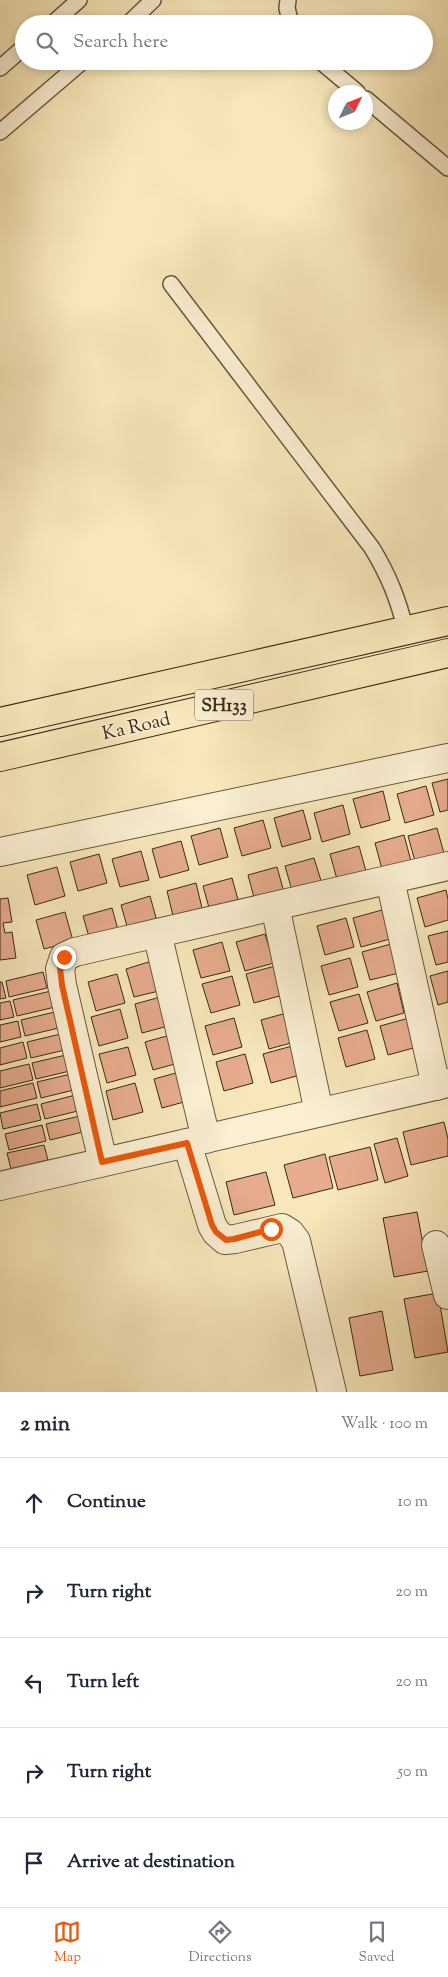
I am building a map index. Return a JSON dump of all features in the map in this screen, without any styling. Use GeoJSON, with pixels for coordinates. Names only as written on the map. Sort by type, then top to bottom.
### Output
{"type":"FeatureCollection","features":[{"type":"Feature","properties":{"kind":"main road","name":"Ka Road"},"geometry":{"type":"LineString","coordinates":[[0,722],[448,621]]}},
{"type":"Feature","properties":{"kind":"main road","name":"Ka Road"},"geometry":{"type":"LineString","coordinates":[[0,757],[448,653]]}},
{"type":"Feature","properties":{"kind":"street"},"geometry":{"type":"LineString","coordinates":[[0,852],[448,758]]}},
{"type":"Feature","properties":{"kind":"street"},"geometry":{"type":"LineString","coordinates":[[102,1162],[60,968],[64,957],[75,952],[448,866]]}},
{"type":"Feature","properties":{"kind":"street"},"geometry":{"type":"LineString","coordinates":[[0,1186],[442,1084],[390,880]]}},
{"type":"Feature","properties":{"kind":"street"},"geometry":{"type":"LineString","coordinates":[[275,906],[320,1112]]}},
{"type":"Feature","properties":{"kind":"street"},"geometry":{"type":"LineString","coordinates":[[157,933],[212,1225],[216,1232],[226,1240],[282,1228],[290,1233],[296,1241],[332,1392]]}},
{"type":"Feature","properties":{"kind":"street"},"geometry":{"type":"LineString","coordinates":[[436,1245],[448,1295]]}},
{"type":"Feature","properties":{"kind":"lane"},"geometry":{"type":"LineString","coordinates":[[62,15],[80,0]]}},
{"type":"Feature","properties":{"kind":"lane"},"geometry":{"type":"LineString","coordinates":[[137,15],[153,0]]}},
{"type":"Feature","properties":{"kind":"lane"},"geometry":{"type":"LineString","coordinates":[[288,0],[288,15]]}},
{"type":"Feature","properties":{"kind":"lane"},"geometry":{"type":"LineString","coordinates":[[0,68],[15,55]]}},
{"type":"Feature","properties":{"kind":"lane"},"geometry":{"type":"LineString","coordinates":[[0,132],[72,70]]}},
{"type":"Feature","properties":{"kind":"lane"},"geometry":{"type":"LineString","coordinates":[[331,70],[349,85]]}},
{"type":"Feature","properties":{"kind":"lane"},"geometry":{"type":"LineString","coordinates":[[373,105],[448,168]]}},
{"type":"Feature","properties":{"kind":"lane"},"geometry":{"type":"LineString","coordinates":[[171,284],[372,548],[394,589],[406,631]]}},
{"type":"Feature","properties":{"kind":"building"},"geometry":{"type":"Polygon","coordinates":[[[448,779],[448,810],[440,812],[432,783],[448,779]]]}},
{"type":"Feature","properties":{"kind":"building"},"geometry":{"type":"Polygon","coordinates":[[[426,786],[434,815],[405,823],[397,794],[426,786]]]}},
{"type":"Feature","properties":{"kind":"building"},"geometry":{"type":"Polygon","coordinates":[[[383,791],[390,820],[361,828],[353,799],[383,791]]]}},
{"type":"Feature","properties":{"kind":"building"},"geometry":{"type":"Polygon","coordinates":[[[343,805],[350,834],[322,842],[314,813],[343,805]]]}},
{"type":"Feature","properties":{"kind":"building"},"geometry":{"type":"Polygon","coordinates":[[[303,810],[311,839],[282,847],[274,818],[303,810]]]}},
{"type":"Feature","properties":{"kind":"building"},"geometry":{"type":"Polygon","coordinates":[[[263,820],[271,848],[242,856],[234,828],[263,820]]]}},
{"type":"Feature","properties":{"kind":"building"},"geometry":{"type":"Polygon","coordinates":[[[220,828],[228,857],[199,865],[191,836],[220,828]]]}},
{"type":"Feature","properties":{"kind":"building"},"geometry":{"type":"Polygon","coordinates":[[[437,828],[445,857],[416,865],[408,836],[437,828]]]}},
{"type":"Feature","properties":{"kind":"building"},"geometry":{"type":"Polygon","coordinates":[[[404,835],[412,865],[383,873],[375,843],[404,835]]]}},
{"type":"Feature","properties":{"kind":"building"},"geometry":{"type":"Polygon","coordinates":[[[181,841],[189,870],[160,878],[152,849],[181,841]]]}},
{"type":"Feature","properties":{"kind":"building"},"geometry":{"type":"Polygon","coordinates":[[[359,846],[367,875],[338,883],[330,854],[359,846]]]}},
{"type":"Feature","properties":{"kind":"building"},"geometry":{"type":"Polygon","coordinates":[[[141,851],[149,880],[120,887],[112,859],[141,851]]]}},
{"type":"Feature","properties":{"kind":"building"},"geometry":{"type":"Polygon","coordinates":[[[99,854],[107,883],[78,891],[70,862],[99,854]]]}},
{"type":"Feature","properties":{"kind":"building"},"geometry":{"type":"Polygon","coordinates":[[[314,858],[323,887],[293,894],[285,866],[314,858]]]}},
{"type":"Feature","properties":{"kind":"building"},"geometry":{"type":"Polygon","coordinates":[[[57,867],[65,896],[35,905],[27,875],[57,867]]]}},
{"type":"Feature","properties":{"kind":"building"},"geometry":{"type":"Polygon","coordinates":[[[277,867],[285,896],[256,905],[248,875],[277,867]]]}},
{"type":"Feature","properties":{"kind":"building"},"geometry":{"type":"Polygon","coordinates":[[[232,878],[240,907],[211,915],[203,886],[232,878]]]}},
{"type":"Feature","properties":{"kind":"building"},"geometry":{"type":"Polygon","coordinates":[[[196,883],[203,912],[174,920],[167,891],[196,883]]]}},
{"type":"Feature","properties":{"kind":"building"},"geometry":{"type":"Polygon","coordinates":[[[446,890],[448,920],[425,927],[417,898],[446,890]]]}},
{"type":"Feature","properties":{"kind":"building"},"geometry":{"type":"Polygon","coordinates":[[[150,896],[158,925],[129,933],[121,905],[150,896]]]}},
{"type":"Feature","properties":{"kind":"building"},"geometry":{"type":"Polygon","coordinates":[[[8,898],[12,922],[3,923],[5,933],[12,932],[16,958],[0,960],[0,899],[8,898]]]}},
{"type":"Feature","properties":{"kind":"building"},"geometry":{"type":"Polygon","coordinates":[[[112,908],[120,937],[91,944],[83,916],[112,908]]]}},
{"type":"Feature","properties":{"kind":"building"},"geometry":{"type":"Polygon","coordinates":[[[382,910],[390,939],[361,947],[353,918],[382,910]]]}},
{"type":"Feature","properties":{"kind":"building"},"geometry":{"type":"Polygon","coordinates":[[[65,912],[73,941],[44,949],[36,920],[65,912]]]}},
{"type":"Feature","properties":{"kind":"building"},"geometry":{"type":"Polygon","coordinates":[[[346,918],[354,947],[325,955],[317,926],[346,918]]]}},
{"type":"Feature","properties":{"kind":"building"},"geometry":{"type":"Polygon","coordinates":[[[448,931],[448,962],[436,965],[428,936],[448,931]]]}},
{"type":"Feature","properties":{"kind":"building"},"geometry":{"type":"Polygon","coordinates":[[[265,934],[274,963],[245,971],[236,942],[265,934]]]}},
{"type":"Feature","properties":{"kind":"building"},"geometry":{"type":"Polygon","coordinates":[[[222,942],[230,971],[201,978],[193,950],[222,942]]]}},
{"type":"Feature","properties":{"kind":"building"},"geometry":{"type":"Polygon","coordinates":[[[391,944],[399,973],[370,980],[362,952],[391,944]]]}},
{"type":"Feature","properties":{"kind":"building"},"geometry":{"type":"Polygon","coordinates":[[[350,958],[358,987],[329,995],[321,966],[350,958]]]}},
{"type":"Feature","properties":{"kind":"building"},"geometry":{"type":"Polygon","coordinates":[[[155,960],[163,990],[134,997],[126,969],[155,960]]]}},
{"type":"Feature","properties":{"kind":"building"},"geometry":{"type":"Polygon","coordinates":[[[275,966],[283,995],[254,1003],[246,974],[275,966]]]}},
{"type":"Feature","properties":{"kind":"building"},"geometry":{"type":"Polygon","coordinates":[[[448,971],[448,1002],[438,1005],[430,976],[448,971]]]}},
{"type":"Feature","properties":{"kind":"building"},"geometry":{"type":"Polygon","coordinates":[[[43,972],[47,988],[9,997],[6,981],[43,972]]]}},
{"type":"Feature","properties":{"kind":"building"},"geometry":{"type":"Polygon","coordinates":[[[117,974],[125,1003],[96,1011],[88,982],[117,974]]]}},
{"type":"Feature","properties":{"kind":"building"},"geometry":{"type":"Polygon","coordinates":[[[232,976],[240,1005],[211,1013],[202,984],[232,976]]]}},
{"type":"Feature","properties":{"kind":"building"},"geometry":{"type":"Polygon","coordinates":[[[0,982],[2,982],[6,998],[0,999],[0,982]]]}},
{"type":"Feature","properties":{"kind":"building"},"geometry":{"type":"Polygon","coordinates":[[[397,983],[404,1013],[376,1021],[367,992],[397,983]]]}},
{"type":"Feature","properties":{"kind":"building"},"geometry":{"type":"Polygon","coordinates":[[[51,991],[55,1007],[17,1016],[13,1000],[51,991]]]}},
{"type":"Feature","properties":{"kind":"building"},"geometry":{"type":"Polygon","coordinates":[[[359,994],[368,1023],[339,1031],[330,1002],[359,994]]]}},
{"type":"Feature","properties":{"kind":"building"},"geometry":{"type":"Polygon","coordinates":[[[164,996],[172,1025],[142,1033],[135,1004],[164,996]]]}},
{"type":"Feature","properties":{"kind":"building"},"geometry":{"type":"Polygon","coordinates":[[[10,1001],[14,1017],[0,1020],[0,1003],[10,1001]]]}},
{"type":"Feature","properties":{"kind":"building"},"geometry":{"type":"Polygon","coordinates":[[[120,1009],[128,1038],[99,1046],[91,1017],[120,1009]]]}},
{"type":"Feature","properties":{"kind":"building"},"geometry":{"type":"Polygon","coordinates":[[[59,1011],[63,1027],[25,1036],[21,1020],[59,1011]]]}},
{"type":"Feature","properties":{"kind":"building"},"geometry":{"type":"Polygon","coordinates":[[[290,1012],[298,1041],[269,1049],[261,1020],[290,1012]]]}},
{"type":"Feature","properties":{"kind":"building"},"geometry":{"type":"Polygon","coordinates":[[[234,1018],[242,1047],[213,1055],[205,1026],[234,1018]]]}},
{"type":"Feature","properties":{"kind":"building"},"geometry":{"type":"Polygon","coordinates":[[[409,1018],[417,1047],[388,1055],[380,1026],[409,1018]]]}},
{"type":"Feature","properties":{"kind":"building"},"geometry":{"type":"Polygon","coordinates":[[[18,1021],[21,1037],[0,1042],[0,1025],[18,1021]]]}},
{"type":"Feature","properties":{"kind":"building"},"geometry":{"type":"Polygon","coordinates":[[[367,1030],[375,1059],[346,1067],[338,1038],[367,1030]]]}},
{"type":"Feature","properties":{"kind":"building"},"geometry":{"type":"Polygon","coordinates":[[[65,1033],[69,1049],[31,1058],[27,1042],[65,1033]]]}},
{"type":"Feature","properties":{"kind":"building"},"geometry":{"type":"Polygon","coordinates":[[[174,1034],[182,1062],[153,1070],[145,1042],[174,1034]]]}},
{"type":"Feature","properties":{"kind":"building"},"geometry":{"type":"Polygon","coordinates":[[[23,1042],[27,1058],[0,1065],[0,1048],[23,1042]]]}},
{"type":"Feature","properties":{"kind":"building"},"geometry":{"type":"Polygon","coordinates":[[[292,1046],[300,1075],[271,1083],[263,1054],[292,1046]]]}},
{"type":"Feature","properties":{"kind":"building"},"geometry":{"type":"Polygon","coordinates":[[[128,1047],[136,1075],[107,1083],[99,1054],[128,1047]]]}},
{"type":"Feature","properties":{"kind":"building"},"geometry":{"type":"Polygon","coordinates":[[[70,1054],[74,1070],[36,1079],[32,1063],[70,1054]]]}},
{"type":"Feature","properties":{"kind":"building"},"geometry":{"type":"Polygon","coordinates":[[[245,1054],[253,1083],[224,1091],[216,1062],[245,1054]]]}},
{"type":"Feature","properties":{"kind":"building"},"geometry":{"type":"Polygon","coordinates":[[[29,1064],[33,1080],[0,1088],[0,1071],[29,1064]]]}},
{"type":"Feature","properties":{"kind":"building"},"geometry":{"type":"Polygon","coordinates":[[[183,1071],[191,1100],[162,1108],[154,1079],[183,1071]]]}},
{"type":"Feature","properties":{"kind":"building"},"geometry":{"type":"Polygon","coordinates":[[[75,1073],[78,1089],[41,1098],[37,1082],[75,1073]]]}},
{"type":"Feature","properties":{"kind":"building"},"geometry":{"type":"Polygon","coordinates":[[[33,1083],[37,1098],[0,1107],[0,1091],[33,1083]]]}},
{"type":"Feature","properties":{"kind":"building"},"geometry":{"type":"Polygon","coordinates":[[[135,1083],[143,1112],[113,1120],[106,1091],[135,1083]]]}},
{"type":"Feature","properties":{"kind":"building"},"geometry":{"type":"Polygon","coordinates":[[[79,1094],[82,1110],[45,1119],[41,1104],[79,1094]]]}},
{"type":"Feature","properties":{"kind":"building"},"geometry":{"type":"Polygon","coordinates":[[[37,1104],[41,1120],[3,1129],[0,1113],[37,1104]]]}},
{"type":"Feature","properties":{"kind":"building"},"geometry":{"type":"Polygon","coordinates":[[[84,1115],[87,1131],[50,1140],[46,1124],[84,1115]]]}},
{"type":"Feature","properties":{"kind":"building"},"geometry":{"type":"Polygon","coordinates":[[[444,1122],[448,1139],[448,1156],[411,1165],[403,1132],[444,1122]]]}},
{"type":"Feature","properties":{"kind":"building"},"geometry":{"type":"Polygon","coordinates":[[[42,1125],[46,1141],[9,1150],[5,1134],[42,1125]]]}},
{"type":"Feature","properties":{"kind":"building"},"geometry":{"type":"Polygon","coordinates":[[[397,1138],[408,1176],[385,1183],[374,1144],[397,1138]]]}},
{"type":"Feature","properties":{"kind":"building"},"geometry":{"type":"Polygon","coordinates":[[[44,1145],[48,1160],[11,1169],[7,1153],[44,1145]]]}},
{"type":"Feature","properties":{"kind":"building"},"geometry":{"type":"Polygon","coordinates":[[[370,1147],[378,1180],[338,1190],[329,1157],[370,1147]]]}},
{"type":"Feature","properties":{"kind":"building"},"geometry":{"type":"Polygon","coordinates":[[[325,1154],[333,1188],[293,1198],[284,1165],[325,1154]]]}},
{"type":"Feature","properties":{"kind":"building"},"geometry":{"type":"Polygon","coordinates":[[[266,1172],[275,1205],[234,1215],[226,1182],[266,1172]]]}},
{"type":"Feature","properties":{"kind":"building"},"geometry":{"type":"Polygon","coordinates":[[[417,1212],[428,1271],[394,1277],[383,1218],[417,1212]]]}},
{"type":"Feature","properties":{"kind":"building"},"geometry":{"type":"Polygon","coordinates":[[[438,1293],[448,1352],[415,1358],[404,1299],[438,1293]]]}},
{"type":"Feature","properties":{"kind":"building"},"geometry":{"type":"Polygon","coordinates":[[[382,1311],[393,1370],[360,1376],[349,1318],[382,1311]]]}},
{"type":"Feature","properties":{"kind":"route"},"geometry":{"type":"LineString","coordinates":[[64,957],[60,968],[62,985],[102,1162],[187,1143],[212,1225],[216,1232],[226,1240],[271,1229]]}}]}
